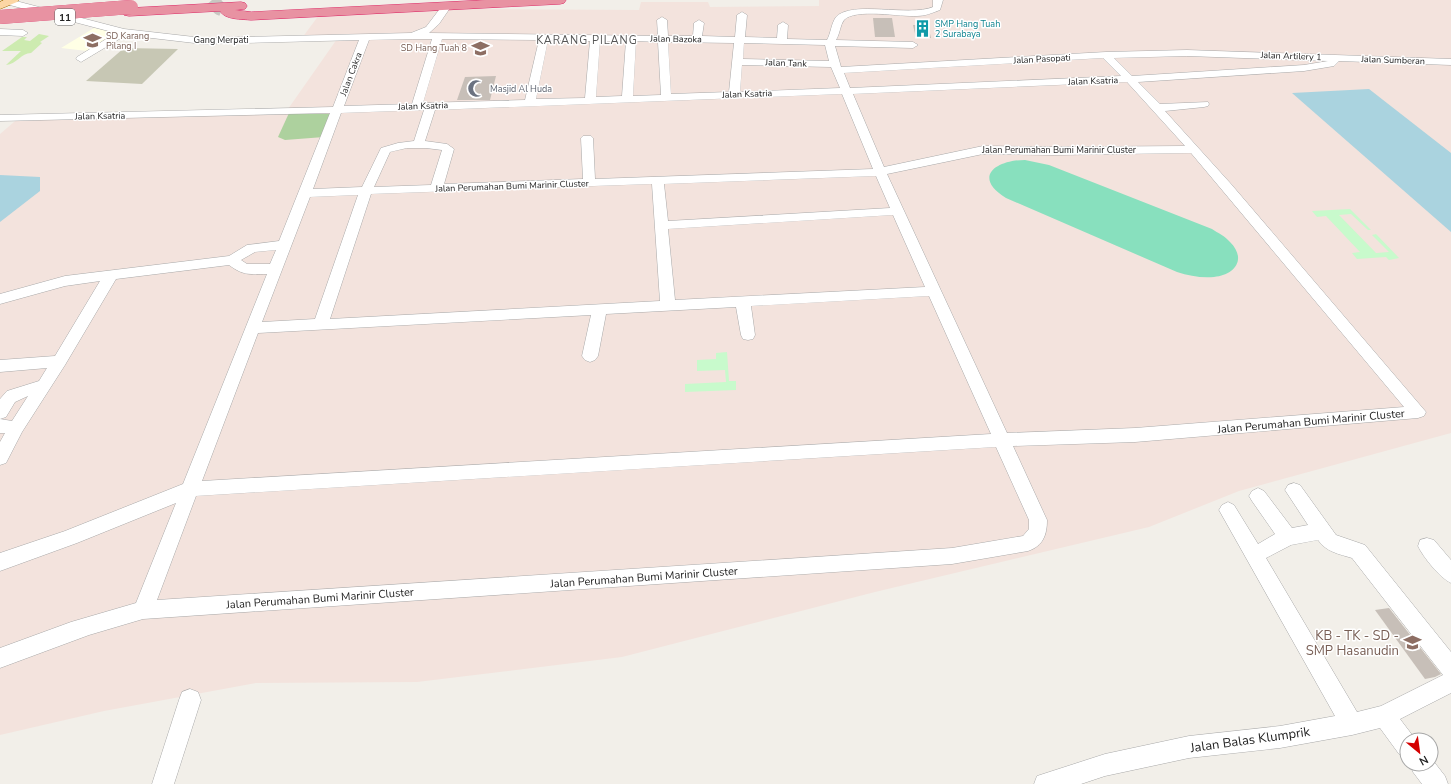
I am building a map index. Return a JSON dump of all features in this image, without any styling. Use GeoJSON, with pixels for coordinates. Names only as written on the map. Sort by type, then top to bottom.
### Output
{"type":"FeatureCollection","features":[{"type":"Feature","properties":{"kind":"highway"},"geometry":{"type":"LineString","coordinates":[[226,12],[251,16],[560,0]]}},
{"type":"Feature","properties":{"kind":"highway","name":"11"},"geometry":{"type":"LineString","coordinates":[[0,17],[252,2]]}},
{"type":"Feature","properties":{"kind":"highway","name":"11"},"geometry":{"type":"LineString","coordinates":[[0,22],[130,9],[227,6],[448,4]]}},
{"type":"Feature","properties":{"kind":"street"},"geometry":{"type":"LineString","coordinates":[[847,91],[836,67],[829,43],[835,35],[838,21],[847,15],[868,12],[934,11],[938,8],[938,0]]}},
{"type":"Feature","properties":{"kind":"street","name":"Gang Merpati"},"geometry":{"type":"LineString","coordinates":[[7,2],[124,32],[203,41],[438,36]]}},
{"type":"Feature","properties":{"kind":"street"},"geometry":{"type":"LineString","coordinates":[[413,36],[423,34],[428,31],[448,4]]}},
{"type":"Feature","properties":{"kind":"street"},"geometry":{"type":"LineString","coordinates":[[734,95],[738,40],[742,15]]}},
{"type":"Feature","properties":{"kind":"street"},"geometry":{"type":"LineString","coordinates":[[662,20],[666,97]]}},
{"type":"Feature","properties":{"kind":"street"},"geometry":{"type":"LineString","coordinates":[[697,39],[699,23]]}},
{"type":"Feature","properties":{"kind":"street"},"geometry":{"type":"LineString","coordinates":[[782,25],[782,42]]}},
{"type":"Feature","properties":{"kind":"street"},"geometry":{"type":"LineString","coordinates":[[0,32],[23,33]]}},
{"type":"Feature","properties":{"kind":"street"},"geometry":{"type":"LineString","coordinates":[[81,59],[124,32]]}},
{"type":"Feature","properties":{"kind":"street"},"geometry":{"type":"LineString","coordinates":[[417,107],[438,36]]}},
{"type":"Feature","properties":{"kind":"street","name":"Jalan Bazoka"},"geometry":{"type":"LineString","coordinates":[[438,36],[664,38],[913,45]]}},
{"type":"Feature","properties":{"kind":"street","name":"Jalan Cakra"},"geometry":{"type":"LineString","coordinates":[[337,110],[365,38]]}},
{"type":"Feature","properties":{"kind":"street"},"geometry":{"type":"LineString","coordinates":[[530,102],[544,38]]}},
{"type":"Feature","properties":{"kind":"street"},"geometry":{"type":"LineString","coordinates":[[590,100],[594,38]]}},
{"type":"Feature","properties":{"kind":"street"},"geometry":{"type":"LineString","coordinates":[[627,99],[631,38]]}},
{"type":"Feature","properties":{"kind":"street","name":"Jalan Pasopati"},"geometry":{"type":"LineString","coordinates":[[836,67],[1186,53],[1247,54]]}},
{"type":"Feature","properties":{"kind":"street","name":"Jalan Artilery 1"},"geometry":{"type":"LineString","coordinates":[[1247,54],[1334,58]]}},
{"type":"Feature","properties":{"kind":"street","name":"Jalan Perumahan Bumi Marinir Cluster"},"geometry":{"type":"LineString","coordinates":[[0,562],[70,537],[190,490],[1002,440],[1135,435],[1418,412],[1234,195],[1130,79],[1106,56]]}},
{"type":"Feature","properties":{"kind":"street","name":"Jalan Ksatria"},"geometry":{"type":"LineString","coordinates":[[0,118],[337,110],[1130,79],[1304,68],[1330,64],[1334,61],[1334,58]]}},
{"type":"Feature","properties":{"kind":"street","name":"Jalan Sumberan"},"geometry":{"type":"LineString","coordinates":[[1334,58],[1451,62]]}},
{"type":"Feature","properties":{"kind":"street","name":"Jalan Tank"},"geometry":{"type":"LineString","coordinates":[[737,62],[836,67]]}},
{"type":"Feature","properties":{"kind":"street","name":"Jalan Perumahan Bumi Marinir Cluster"},"geometry":{"type":"LineString","coordinates":[[0,658],[36,644],[123,615],[143,610],[952,556],[1028,543],[1038,532],[1038,520],[880,172],[847,91]]}},
{"type":"Feature","properties":{"kind":"street"},"geometry":{"type":"LineString","coordinates":[[1156,108],[1204,104]]}},
{"type":"Feature","properties":{"kind":"street"},"geometry":{"type":"LineString","coordinates":[[418,145],[431,106]]}},
{"type":"Feature","properties":{"kind":"street"},"geometry":{"type":"LineString","coordinates":[[143,610],[337,110]]}},
{"type":"Feature","properties":{"kind":"street"},"geometry":{"type":"LineString","coordinates":[[587,138],[589,183]]}},
{"type":"Feature","properties":{"kind":"street"},"geometry":{"type":"LineString","coordinates":[[320,325],[366,191],[386,150],[390,148],[418,145],[444,146],[448,149],[436,188]]}},
{"type":"Feature","properties":{"kind":"street","name":"Jalan Perumahan Bumi Marinir Cluster"},"geometry":{"type":"LineString","coordinates":[[304,193],[880,172],[983,150],[1054,151],[1192,149]]}},
{"type":"Feature","properties":{"kind":"street"},"geometry":{"type":"LineString","coordinates":[[658,180],[668,306]]}},
{"type":"Feature","properties":{"kind":"street"},"geometry":{"type":"LineString","coordinates":[[662,225],[898,211]]}},
{"type":"Feature","properties":{"kind":"street"},"geometry":{"type":"LineString","coordinates":[[0,299],[65,281],[232,260],[252,248],[284,245]]}},
{"type":"Feature","properties":{"kind":"street"},"geometry":{"type":"LineString","coordinates":[[232,260],[244,270],[275,269]]}},
{"type":"Feature","properties":{"kind":"street"},"geometry":{"type":"LineString","coordinates":[[0,458],[8,427],[44,385],[111,275]]}},
{"type":"Feature","properties":{"kind":"street"},"geometry":{"type":"LineString","coordinates":[[252,328],[934,291]]}},
{"type":"Feature","properties":{"kind":"street"},"geometry":{"type":"LineString","coordinates":[[743,302],[748,335]]}},
{"type":"Feature","properties":{"kind":"street"},"geometry":{"type":"LineString","coordinates":[[590,356],[599,310]]}},
{"type":"Feature","properties":{"kind":"street"},"geometry":{"type":"LineString","coordinates":[[0,366],[60,361]]}},
{"type":"Feature","properties":{"kind":"street"},"geometry":{"type":"LineString","coordinates":[[0,413],[9,398],[13,395],[44,385]]}},
{"type":"Feature","properties":{"kind":"street"},"geometry":{"type":"LineString","coordinates":[[1294,490],[1332,543],[1358,551],[1451,668]]}},
{"type":"Feature","properties":{"kind":"street"},"geometry":{"type":"LineString","coordinates":[[1258,496],[1288,537]]}},
{"type":"Feature","properties":{"kind":"street"},"geometry":{"type":"LineString","coordinates":[[1228,510],[1255,554],[1352,724]]}},
{"type":"Feature","properties":{"kind":"street"},"geometry":{"type":"LineString","coordinates":[[1255,554],[1288,537],[1322,531]]}},
{"type":"Feature","properties":{"kind":"street"},"geometry":{"type":"LineString","coordinates":[[1427,546],[1451,574]]}},
{"type":"Feature","properties":{"kind":"street","name":"Jalan Balas Klumprik"},"geometry":{"type":"LineString","coordinates":[[1045,784],[1105,765],[1189,747],[1280,737],[1352,724],[1384,716],[1451,682]]}},
{"type":"Feature","properties":{"kind":"street"},"geometry":{"type":"LineString","coordinates":[[163,784],[190,700]]}},
{"type":"Feature","properties":{"kind":"street"},"geometry":{"type":"LineString","coordinates":[[1384,716],[1399,736]]}},
{"type":"Feature","properties":{"kind":"street"},"geometry":{"type":"LineString","coordinates":[[1427,772],[1437,784]]}},
{"type":"Feature","properties":{"kind":"shaded area"},"geometry":{"type":"Polygon","coordinates":[[[819,0],[1451,0],[1451,433],[1239,491],[1149,527],[875,592],[622,657],[417,682],[256,683],[104,711],[0,735],[0,134],[21,116],[288,109],[337,39],[302,38],[319,15],[470,9],[639,10],[641,2],[708,2],[710,7],[819,6],[819,0]]]}},
{"type":"Feature","properties":{"kind":"shaded area","name":"SD Karang Pilang I"},"geometry":{"type":"Polygon","coordinates":[[[94,28],[126,34],[96,52],[61,48],[94,28]]]}},
{"type":"Feature","properties":{"kind":"shaded area"},"geometry":{"type":"Polygon","coordinates":[[[124,48],[178,49],[142,84],[86,81],[124,48]]]}},
{"type":"Feature","properties":{"kind":"green space"},"geometry":{"type":"Polygon","coordinates":[[[39,34],[49,36],[40,42],[42,43],[31,53],[28,53],[13,63],[6,65],[21,51],[2,51],[22,37],[27,37],[24,40],[30,41],[39,34]]]}},
{"type":"Feature","properties":{"kind":"green space"},"geometry":{"type":"Polygon","coordinates":[[[289,113],[331,114],[324,137],[285,140],[278,137],[289,113]]]}},
{"type":"Feature","properties":{"kind":"green space"},"geometry":{"type":"Polygon","coordinates":[[[1025,160],[1049,165],[1212,229],[1226,238],[1235,248],[1238,254],[1236,265],[1233,270],[1228,273],[1214,277],[1191,276],[1177,272],[1006,198],[996,190],[991,183],[989,177],[992,171],[997,166],[1005,163],[1025,160]]]}},
{"type":"Feature","properties":{"kind":"green space"},"geometry":{"type":"Polygon","coordinates":[[[1350,209],[1371,230],[1368,230],[1351,214],[1339,215],[1376,253],[1389,252],[1372,235],[1376,234],[1399,258],[1389,260],[1386,257],[1357,259],[1352,253],[1360,252],[1326,216],[1317,217],[1312,211],[1350,209]]]}},
{"type":"Feature","properties":{"kind":"green space"},"geometry":{"type":"Polygon","coordinates":[[[727,352],[729,381],[736,381],[736,390],[685,392],[685,384],[726,382],[725,370],[697,371],[697,360],[716,359],[716,353],[727,352]]]}},
{"type":"Feature","properties":{"kind":"water"},"geometry":{"type":"Polygon","coordinates":[[[1369,89],[1451,153],[1451,232],[1292,93],[1369,89]]]}},
{"type":"Feature","properties":{"kind":"water"},"geometry":{"type":"Polygon","coordinates":[[[0,175],[40,177],[40,191],[0,222],[0,175]]]}},
{"type":"Feature","properties":{"kind":"building"},"geometry":{"type":"Polygon","coordinates":[[[873,18],[892,18],[895,37],[875,37],[873,18]]]}},
{"type":"Feature","properties":{"kind":"building"},"geometry":{"type":"Polygon","coordinates":[[[913,25],[928,25],[931,38],[916,38],[913,25]]]}},
{"type":"Feature","properties":{"kind":"building","name":"Masjid Al Huda"},"geometry":{"type":"Polygon","coordinates":[[[496,76],[490,100],[457,100],[465,77],[496,76]]]}},
{"type":"Feature","properties":{"kind":"building","name":"KB - TK - SD - SMP Hasanudin"},"geometry":{"type":"Polygon","coordinates":[[[1389,608],[1441,674],[1425,679],[1375,610],[1389,608]]]}},
{"type":"Feature","properties":{"kind":"tunnel"},"geometry":{"type":"LineString","coordinates":[[212,0],[219,8],[226,11]]}},
{"type":"Feature","properties":{"kind":"place","name":"SMP Hang Tuah 2 Surabaya"},"geometry":{"type":"Point","coordinates":[922,29]}},
{"type":"Feature","properties":{"kind":"place","name":"SD Karang Pilang I"},"geometry":{"type":"Point","coordinates":[93,41]}},
{"type":"Feature","properties":{"kind":"place","name":"SD Hang Tuah 8"},"geometry":{"type":"Point","coordinates":[480,48]}},
{"type":"Feature","properties":{"kind":"place","name":"Masjid Al Huda"},"geometry":{"type":"Point","coordinates":[477,89]}},
{"type":"Feature","properties":{"kind":"place","name":"KB - TK - SD - SMP Hasanudin"},"geometry":{"type":"Point","coordinates":[1412,642]}},
{"type":"Feature","properties":{"kind":"district","name":"KARANG PILANG"},"geometry":{"type":"Point","coordinates":[587,40]}}]}
